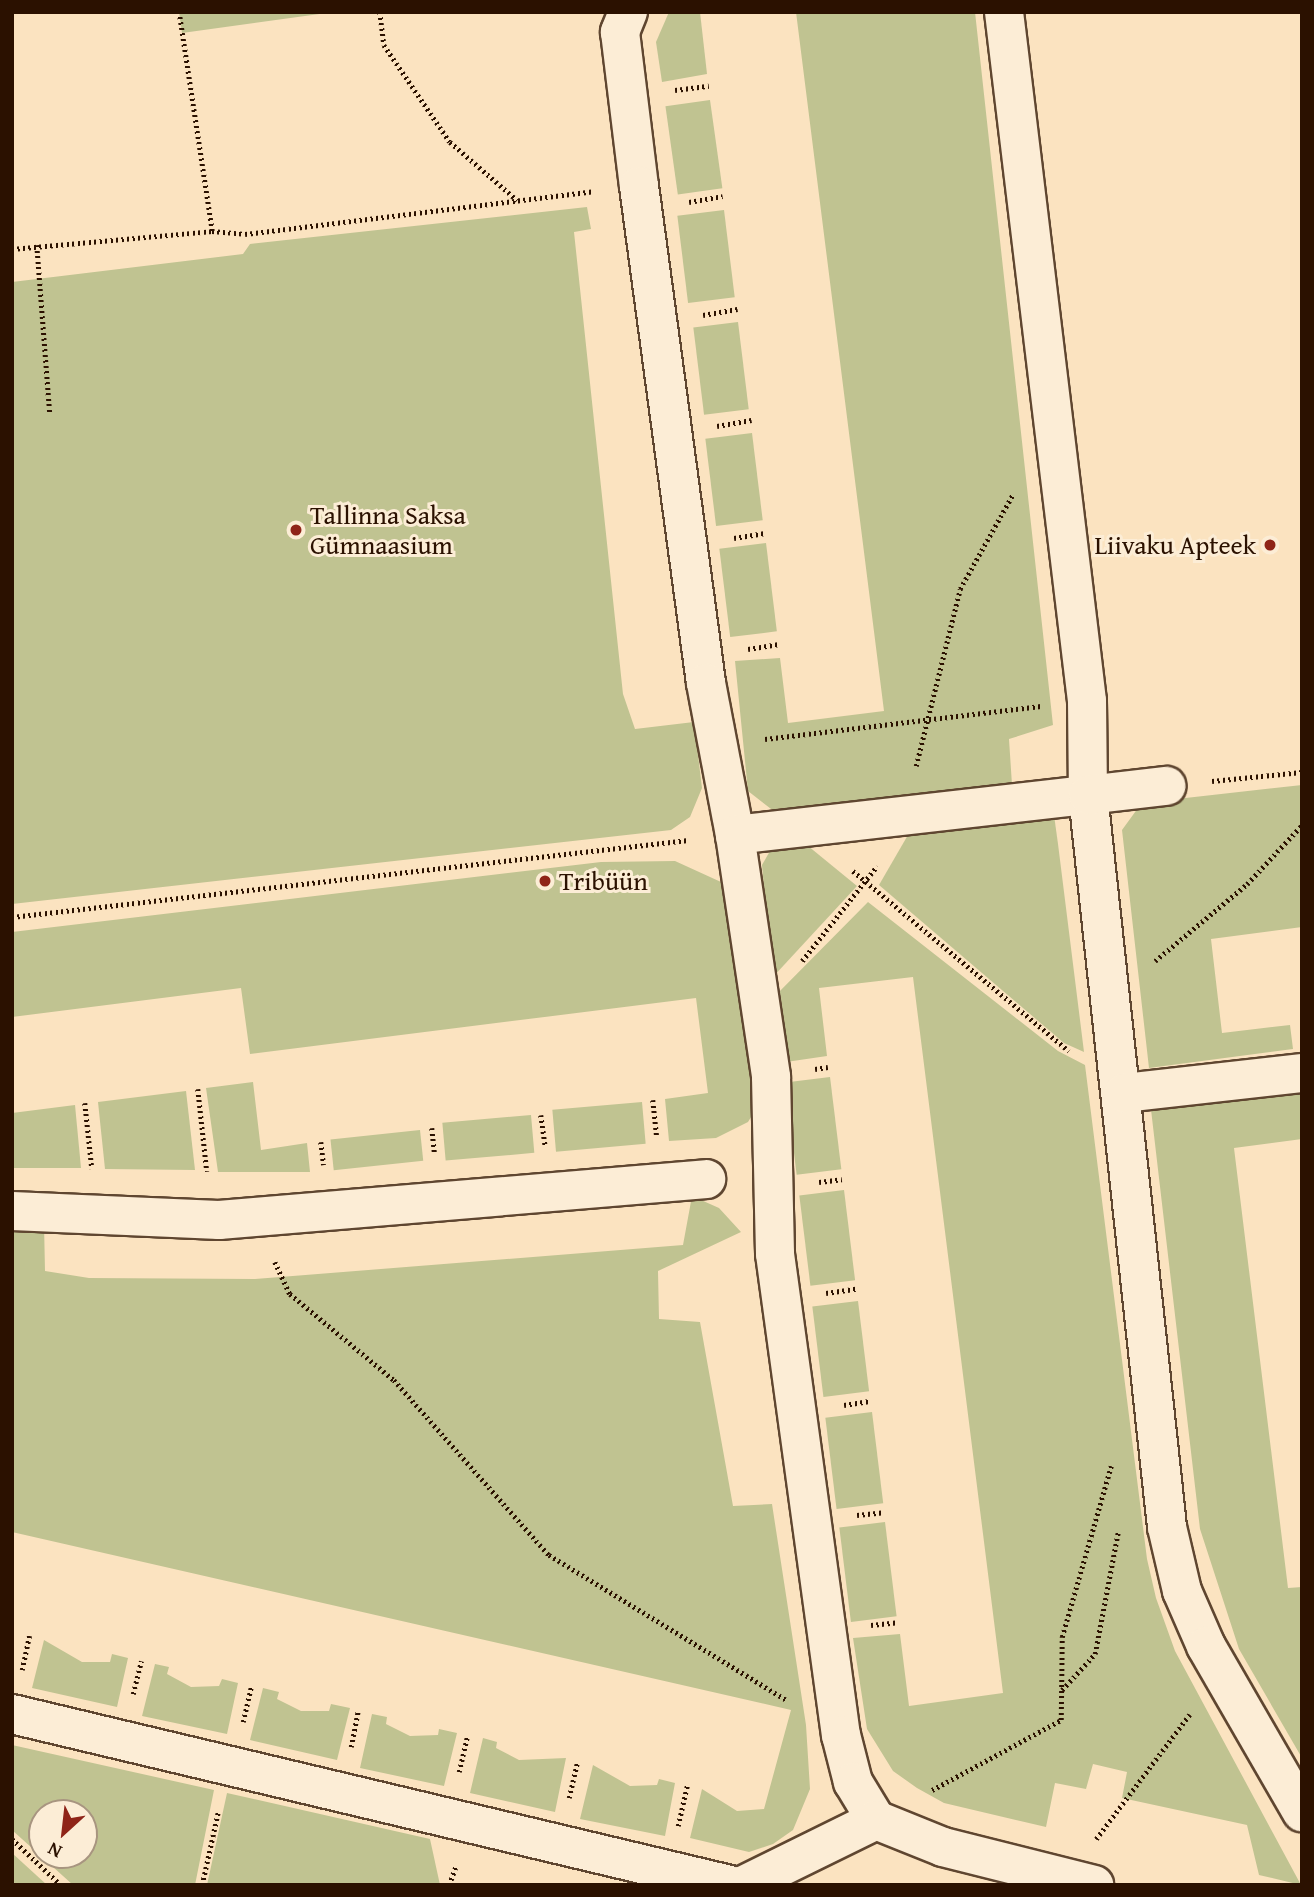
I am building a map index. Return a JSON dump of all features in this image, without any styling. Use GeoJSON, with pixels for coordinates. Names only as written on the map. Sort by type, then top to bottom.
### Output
{"type":"FeatureCollection","features":[{"type":"Feature","properties":{"kind":"street"},"geometry":{"type":"LineString","coordinates":[[628,12],[620,32],[639,186],[706,684],[735,835],[757,1001],[771,1077],[775,1254],[841,1735],[853,1782],[876,1820],[943,1847],[1080,1881]]}},
{"type":"Feature","properties":{"kind":"street"},"geometry":{"type":"LineString","coordinates":[[1004,12],[1087,701],[1088,795],[1123,1085],[1167,1527],[1182,1591],[1206,1646],[1302,1812]]}},
{"type":"Feature","properties":{"kind":"street"},"geometry":{"type":"LineString","coordinates":[[735,835],[912,811],[1166,786]]}},
{"type":"Feature","properties":{"kind":"street"},"geometry":{"type":"LineString","coordinates":[[1123,1085],[1302,1073]]}},
{"type":"Feature","properties":{"kind":"street"},"geometry":{"type":"LineString","coordinates":[[12,1211],[211,1220],[706,1179]]}},
{"type":"Feature","properties":{"kind":"street"},"geometry":{"type":"LineString","coordinates":[[12,1714],[730,1885]]}},
{"type":"Feature","properties":{"kind":"street"},"geometry":{"type":"LineString","coordinates":[[744,1885],[876,1820]]}},
{"type":"Feature","properties":{"kind":"path"},"geometry":{"type":"LineString","coordinates":[[179,12],[212,231]]}},
{"type":"Feature","properties":{"kind":"path"},"geometry":{"type":"LineString","coordinates":[[380,12],[384,45],[450,142],[518,200]]}},
{"type":"Feature","properties":{"kind":"path"},"geometry":{"type":"LineString","coordinates":[[671,91],[709,86]]}},
{"type":"Feature","properties":{"kind":"path"},"geometry":{"type":"LineString","coordinates":[[12,249],[212,231],[245,234],[639,186]]}},
{"type":"Feature","properties":{"kind":"path"},"geometry":{"type":"LineString","coordinates":[[684,202],[722,197]]}},
{"type":"Feature","properties":{"kind":"path"},"geometry":{"type":"LineString","coordinates":[[37,245],[50,414]]}},
{"type":"Feature","properties":{"kind":"path"},"geometry":{"type":"LineString","coordinates":[[699,316],[737,309]]}},
{"type":"Feature","properties":{"kind":"path"},"geometry":{"type":"LineString","coordinates":[[713,427],[751,420]]}},
{"type":"Feature","properties":{"kind":"path"},"geometry":{"type":"LineString","coordinates":[[757,1001],[801,962],[867,883],[912,811],[924,721],[960,589],[1024,474],[1057,455]]}},
{"type":"Feature","properties":{"kind":"path"},"geometry":{"type":"LineString","coordinates":[[727,539],[764,533]]}},
{"type":"Feature","properties":{"kind":"path"},"geometry":{"type":"LineString","coordinates":[[741,650],[778,643]]}},
{"type":"Feature","properties":{"kind":"path"},"geometry":{"type":"LineString","coordinates":[[753,741],[1007,711]]}},
{"type":"Feature","properties":{"kind":"path"},"geometry":{"type":"LineString","coordinates":[[1166,786],[1302,772]]}},
{"type":"Feature","properties":{"kind":"path"},"geometry":{"type":"LineString","coordinates":[[1114,1006],[1157,958],[1247,884],[1302,825]]}},
{"type":"Feature","properties":{"kind":"path"},"geometry":{"type":"LineString","coordinates":[[806,827],[867,883],[1060,1046],[1123,1085]]}},
{"type":"Feature","properties":{"kind":"path"},"geometry":{"type":"LineString","coordinates":[[12,916],[735,835]]}},
{"type":"Feature","properties":{"kind":"path"},"geometry":{"type":"LineString","coordinates":[[198,1089],[211,1220]]}},
{"type":"Feature","properties":{"kind":"path"},"geometry":{"type":"LineString","coordinates":[[85,1104],[96,1215]]}},
{"type":"Feature","properties":{"kind":"path"},"geometry":{"type":"LineString","coordinates":[[254,1217],[290,1294],[394,1381],[548,1555],[642,1607],[841,1735]]}},
{"type":"Feature","properties":{"kind":"path"},"geometry":{"type":"LineString","coordinates":[[876,1820],[1061,1720],[1062,1637],[1115,1453]]}},
{"type":"Feature","properties":{"kind":"path"},"geometry":{"type":"LineString","coordinates":[[1062,1691],[1095,1654],[1120,1523]]}},
{"type":"Feature","properties":{"kind":"path"},"geometry":{"type":"LineString","coordinates":[[1080,1881],[1198,1705]]}},
{"type":"Feature","properties":{"kind":"path"},"geometry":{"type":"LineString","coordinates":[[202,1885],[228,1766]]}},
{"type":"Feature","properties":{"kind":"path"},"geometry":{"type":"LineString","coordinates":[[12,1839],[61,1885]]}},
{"type":"Feature","properties":{"kind":"green space"},"geometry":{"type":"Polygon","coordinates":[[[179,12],[334,12],[182,33],[179,12]]]}},
{"type":"Feature","properties":{"kind":"green space"},"geometry":{"type":"Polygon","coordinates":[[[669,12],[700,12],[707,74],[662,82],[656,42],[669,12]]]}},
{"type":"Feature","properties":{"kind":"green space"},"geometry":{"type":"Polygon","coordinates":[[[796,12],[975,12],[1053,725],[1009,739],[1012,785],[775,812],[748,791],[735,661],[780,658],[788,723],[884,711],[796,12]]]}},
{"type":"Feature","properties":{"kind":"green space"},"geometry":{"type":"Polygon","coordinates":[[[710,100],[722,188],[678,194],[665,106],[710,100]]]}},
{"type":"Feature","properties":{"kind":"green space","name":"Tallinna Saksa Gümnaasium"},"geometry":{"type":"Polygon","coordinates":[[[587,207],[591,229],[574,232],[623,694],[635,729],[694,722],[702,788],[690,817],[671,830],[12,904],[12,282],[243,254],[250,244],[587,207]]]}},
{"type":"Feature","properties":{"kind":"green space"},"geometry":{"type":"Polygon","coordinates":[[[724,210],[735,297],[688,303],[677,216],[724,210]]]}},
{"type":"Feature","properties":{"kind":"green space"},"geometry":{"type":"Polygon","coordinates":[[[738,322],[749,409],[704,415],[693,327],[738,322]]]}},
{"type":"Feature","properties":{"kind":"green space"},"geometry":{"type":"Polygon","coordinates":[[[752,433],[763,520],[716,526],[705,439],[752,433]]]}},
{"type":"Feature","properties":{"kind":"green space"},"geometry":{"type":"Polygon","coordinates":[[[766,543],[777,631],[730,637],[719,549],[766,543]]]}},
{"type":"Feature","properties":{"kind":"green space"},"geometry":{"type":"Polygon","coordinates":[[[1302,785],[1302,927],[1211,939],[1222,1033],[1290,1025],[1293,1049],[1149,1068],[1122,830],[1138,808],[1159,801],[1302,785]]]}},
{"type":"Feature","properties":{"kind":"green space"},"geometry":{"type":"Polygon","coordinates":[[[1054,815],[1084,1052],[1064,1043],[879,885],[912,828],[1054,815]]]}},
{"type":"Feature","properties":{"kind":"green space"},"geometry":{"type":"Polygon","coordinates":[[[802,841],[857,886],[772,978],[762,865],[774,844],[802,841]]]}},
{"type":"Feature","properties":{"kind":"green space"},"geometry":{"type":"Polygon","coordinates":[[[675,861],[721,882],[729,896],[754,1112],[748,1122],[716,1138],[669,1141],[665,1099],[708,1093],[696,998],[250,1054],[241,988],[12,1017],[12,932],[601,862],[675,861]]]}},
{"type":"Feature","properties":{"kind":"green space"},"geometry":{"type":"Polygon","coordinates":[[[868,902],[1058,1051],[1085,1065],[1147,1559],[1156,1598],[1175,1651],[1301,1885],[1259,1875],[1247,1825],[1122,1798],[1127,1772],[1093,1764],[1086,1789],[1055,1783],[1046,1827],[944,1803],[893,1771],[867,1729],[853,1638],[900,1634],[909,1706],[1003,1693],[913,977],[819,988],[827,1056],[786,1062],[773,998],[868,902]]]}},
{"type":"Feature","properties":{"kind":"green space"},"geometry":{"type":"Polygon","coordinates":[[[830,1077],[841,1169],[797,1175],[785,1082],[830,1077]]]}},
{"type":"Feature","properties":{"kind":"green space"},"geometry":{"type":"Polygon","coordinates":[[[253,1082],[261,1150],[307,1143],[310,1172],[218,1172],[206,1088],[253,1082]]]}},
{"type":"Feature","properties":{"kind":"green space"},"geometry":{"type":"Polygon","coordinates":[[[1302,1085],[1302,1139],[1234,1148],[1288,1588],[1302,1587],[1302,1758],[1239,1649],[1200,1529],[1150,1101],[1302,1085]]]}},
{"type":"Feature","properties":{"kind":"green space"},"geometry":{"type":"Polygon","coordinates":[[[186,1091],[195,1170],[105,1169],[98,1102],[186,1091]]]}},
{"type":"Feature","properties":{"kind":"green space"},"geometry":{"type":"Polygon","coordinates":[[[642,1102],[646,1144],[556,1152],[552,1110],[642,1102]]]}},
{"type":"Feature","properties":{"kind":"green space"},"geometry":{"type":"Polygon","coordinates":[[[75,1105],[81,1168],[12,1168],[12,1113],[75,1105]]]}},
{"type":"Feature","properties":{"kind":"green space"},"geometry":{"type":"Polygon","coordinates":[[[531,1115],[534,1153],[446,1161],[442,1123],[531,1115]]]}},
{"type":"Feature","properties":{"kind":"green space"},"geometry":{"type":"Polygon","coordinates":[[[420,1130],[423,1161],[334,1170],[330,1139],[420,1130]]]}},
{"type":"Feature","properties":{"kind":"green space"},"geometry":{"type":"Polygon","coordinates":[[[844,1190],[855,1280],[810,1286],[799,1195],[844,1190]]]}},
{"type":"Feature","properties":{"kind":"green space"},"geometry":{"type":"Polygon","coordinates":[[[692,1196],[719,1208],[741,1232],[658,1271],[659,1319],[700,1322],[733,1506],[772,1504],[806,1725],[810,1789],[793,1830],[773,1844],[749,1852],[690,1838],[702,1789],[737,1811],[764,1809],[791,1710],[12,1532],[12,1223],[44,1223],[45,1271],[89,1278],[255,1279],[683,1245],[692,1196]]]}},
{"type":"Feature","properties":{"kind":"green space"},"geometry":{"type":"Polygon","coordinates":[[[858,1301],[869,1391],[823,1397],[812,1307],[858,1301]]]}},
{"type":"Feature","properties":{"kind":"green space"},"geometry":{"type":"Polygon","coordinates":[[[872,1412],[883,1503],[837,1509],[825,1418],[872,1412]]]}},
{"type":"Feature","properties":{"kind":"green space"},"geometry":{"type":"Polygon","coordinates":[[[885,1522],[897,1616],[851,1622],[839,1528],[885,1522]]]}},
{"type":"Feature","properties":{"kind":"green space"},"geometry":{"type":"Polygon","coordinates":[[[44,1640],[82,1662],[110,1662],[112,1654],[128,1658],[117,1707],[32,1688],[44,1640]]]}},
{"type":"Feature","properties":{"kind":"green space"},"geometry":{"type":"Polygon","coordinates":[[[155,1664],[169,1667],[167,1674],[191,1687],[219,1686],[222,1679],[238,1683],[227,1734],[142,1716],[155,1664]]]}},
{"type":"Feature","properties":{"kind":"green space"},"geometry":{"type":"Polygon","coordinates":[[[263,1688],[279,1692],[277,1699],[301,1711],[329,1711],[331,1704],[350,1708],[337,1760],[250,1740],[263,1688]]]}},
{"type":"Feature","properties":{"kind":"green space"},"geometry":{"type":"Polygon","coordinates":[[[372,1714],[387,1717],[386,1724],[410,1736],[438,1735],[439,1729],[457,1733],[444,1786],[360,1768],[372,1714]]]}},
{"type":"Feature","properties":{"kind":"green space"},"geometry":{"type":"Polygon","coordinates":[[[483,1738],[497,1742],[496,1748],[519,1760],[566,1758],[555,1812],[470,1793],[483,1738]]]}},
{"type":"Feature","properties":{"kind":"green space"},"geometry":{"type":"Polygon","coordinates":[[[12,1745],[214,1790],[195,1885],[73,1885],[55,1869],[98,1869],[98,1799],[28,1799],[28,1844],[12,1830],[12,1745]]]}},
{"type":"Feature","properties":{"kind":"green space"},"geometry":{"type":"Polygon","coordinates":[[[593,1765],[630,1786],[657,1785],[659,1779],[675,1783],[665,1836],[580,1819],[593,1765]]]}},
{"type":"Feature","properties":{"kind":"green space"},"geometry":{"type":"Polygon","coordinates":[[[227,1793],[430,1839],[440,1885],[207,1885],[227,1793]]]}},
{"type":"Feature","properties":{"kind":"green space"},"geometry":{"type":"Polygon","coordinates":[[[12,1853],[47,1885],[12,1885],[12,1853]]]}},
{"type":"Feature","properties":{"kind":"place","name":"Tallinna Saksa Gümnaasium"},"geometry":{"type":"Point","coordinates":[296,530]}},
{"type":"Feature","properties":{"kind":"place","name":"Liivaku Apteek"},"geometry":{"type":"Point","coordinates":[1270,545]}},
{"type":"Feature","properties":{"kind":"place","name":"Tribüün"},"geometry":{"type":"Point","coordinates":[545,881]}}]}
